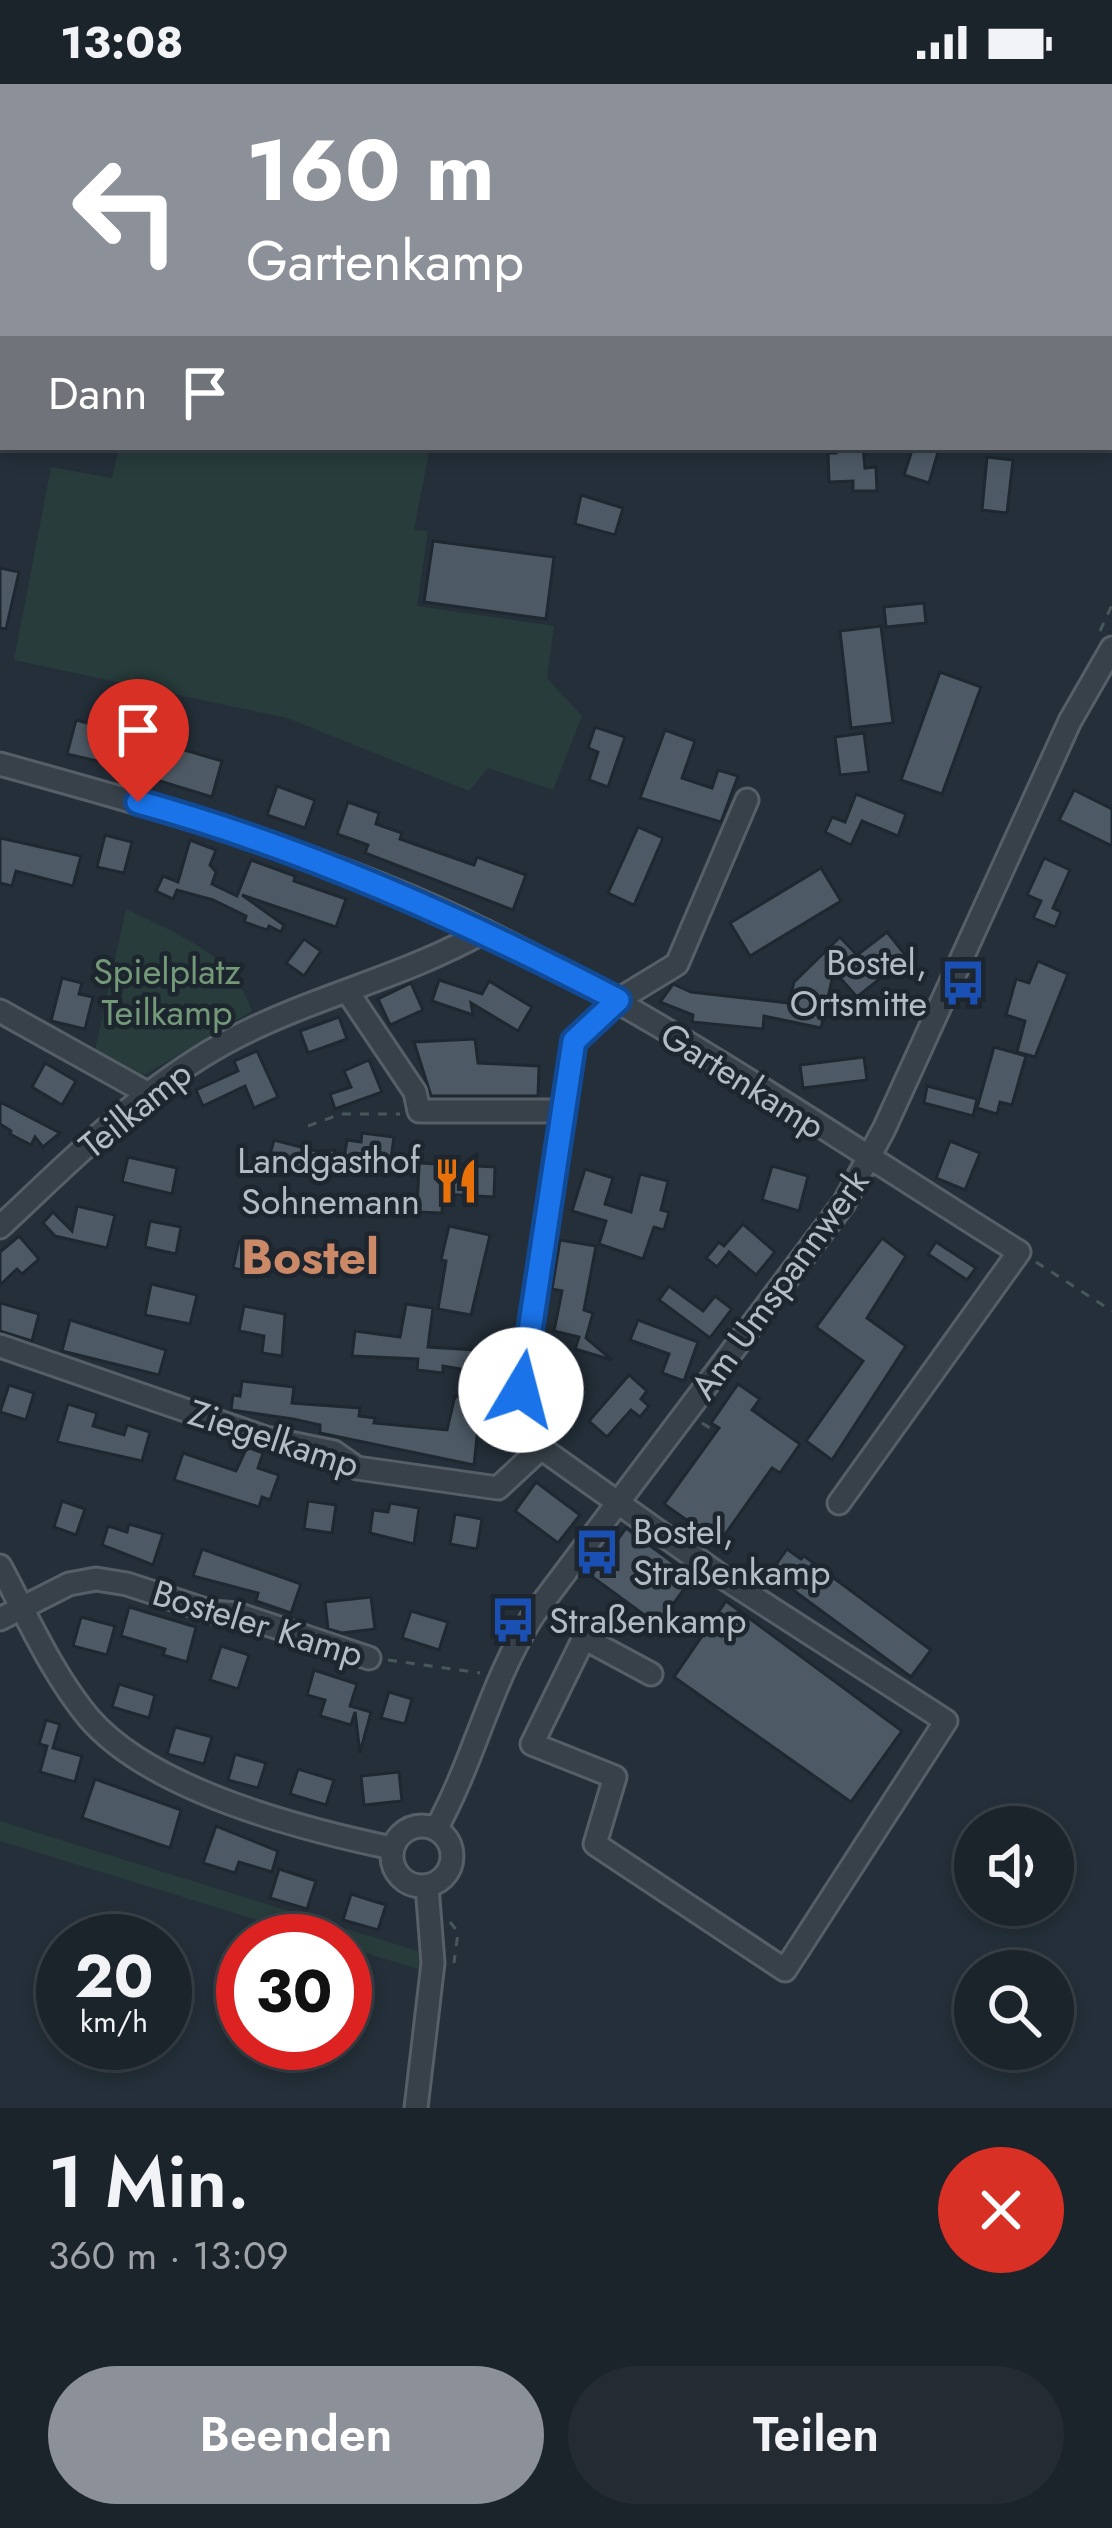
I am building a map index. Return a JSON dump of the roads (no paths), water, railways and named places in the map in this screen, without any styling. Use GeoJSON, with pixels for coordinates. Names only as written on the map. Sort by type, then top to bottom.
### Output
{"type":"FeatureCollection","features":[{"type":"Feature","properties":{"kind":"street","name":"Am Umspannwerk"},"geometry":{"type":"LineString","coordinates":[[436,1829],[459,1786],[499,1676],[534,1614],[797,1269],[869,1158],[1070,721],[1112,648]]}},
{"type":"Feature","properties":{"kind":"street","name":"Gartenkamp"},"geometry":{"type":"LineString","coordinates":[[0,764],[229,827],[484,931],[618,1000],[1019,1252],[839,1503]]}},
{"type":"Feature","properties":{"kind":"street","name":"Gartenkamp"},"geometry":{"type":"LineString","coordinates":[[618,1000],[677,964],[747,800]]}},
{"type":"Feature","properties":{"kind":"street","name":"Teilkamp"},"geometry":{"type":"LineString","coordinates":[[0,1227],[146,1093],[240,1035],[433,960],[484,931]]}},
{"type":"Feature","properties":{"kind":"street"},"geometry":{"type":"LineString","coordinates":[[347,991],[415,1092],[419,1112],[560,1111]]}},
{"type":"Feature","properties":{"kind":"street"},"geometry":{"type":"LineString","coordinates":[[618,1000],[574,1041],[520,1404],[529,1434],[618,1504],[946,1721],[785,1970],[595,1844],[615,1777],[532,1744],[584,1638],[651,1675]]}},
{"type":"Feature","properties":{"kind":"street"},"geometry":{"type":"LineString","coordinates":[[0,1011],[146,1093]]}},
{"type":"Feature","properties":{"kind":"street","name":"Ziegelkamp"},"geometry":{"type":"LineString","coordinates":[[0,1346],[266,1438],[334,1452],[357,1468],[498,1488],[541,1448]]}},
{"type":"Feature","properties":{"kind":"street"},"geometry":{"type":"LineString","coordinates":[[0,1566],[76,1700],[132,1758],[169,1777],[318,1832],[392,1848]]}},
{"type":"Feature","properties":{"kind":"street","name":"Bosteler Kamp"},"geometry":{"type":"LineString","coordinates":[[0,1619],[69,1585],[112,1581],[212,1612],[236,1614],[369,1658]]}},
{"type":"Feature","properties":{"kind":"street"},"geometry":{"type":"LineString","coordinates":[[410,1828],[436,1829],[449,1842],[452,1860],[444,1877],[427,1886],[399,1876],[392,1848],[410,1828]]}},
{"type":"Feature","properties":{"kind":"street"},"geometry":{"type":"LineString","coordinates":[[416,2108],[433,1963],[427,1886]]}},
{"type":"Feature","properties":{"kind":"place","name":"Bostel, Ortsmitte"},"geometry":{"type":"Point","coordinates":[963,983]}},
{"type":"Feature","properties":{"kind":"place","name":"Landgasthof Sohnemann"},"geometry":{"type":"Point","coordinates":[456,1181]}},
{"type":"Feature","properties":{"kind":"place","name":"Bostel, Straßenkamp"},"geometry":{"type":"Point","coordinates":[597,1552]}},
{"type":"Feature","properties":{"kind":"place","name":"Straßenkamp"},"geometry":{"type":"Point","coordinates":[513,1620]}},
{"type":"Feature","properties":{"kind":"district","name":"Bostel"},"geometry":{"type":"Point","coordinates":[310,1257]}},
{"type":"Feature","properties":{"kind":"park label","name":"Spielplatz Teilkamp"},"geometry":{"type":"Point","coordinates":[167,992]}}]}
